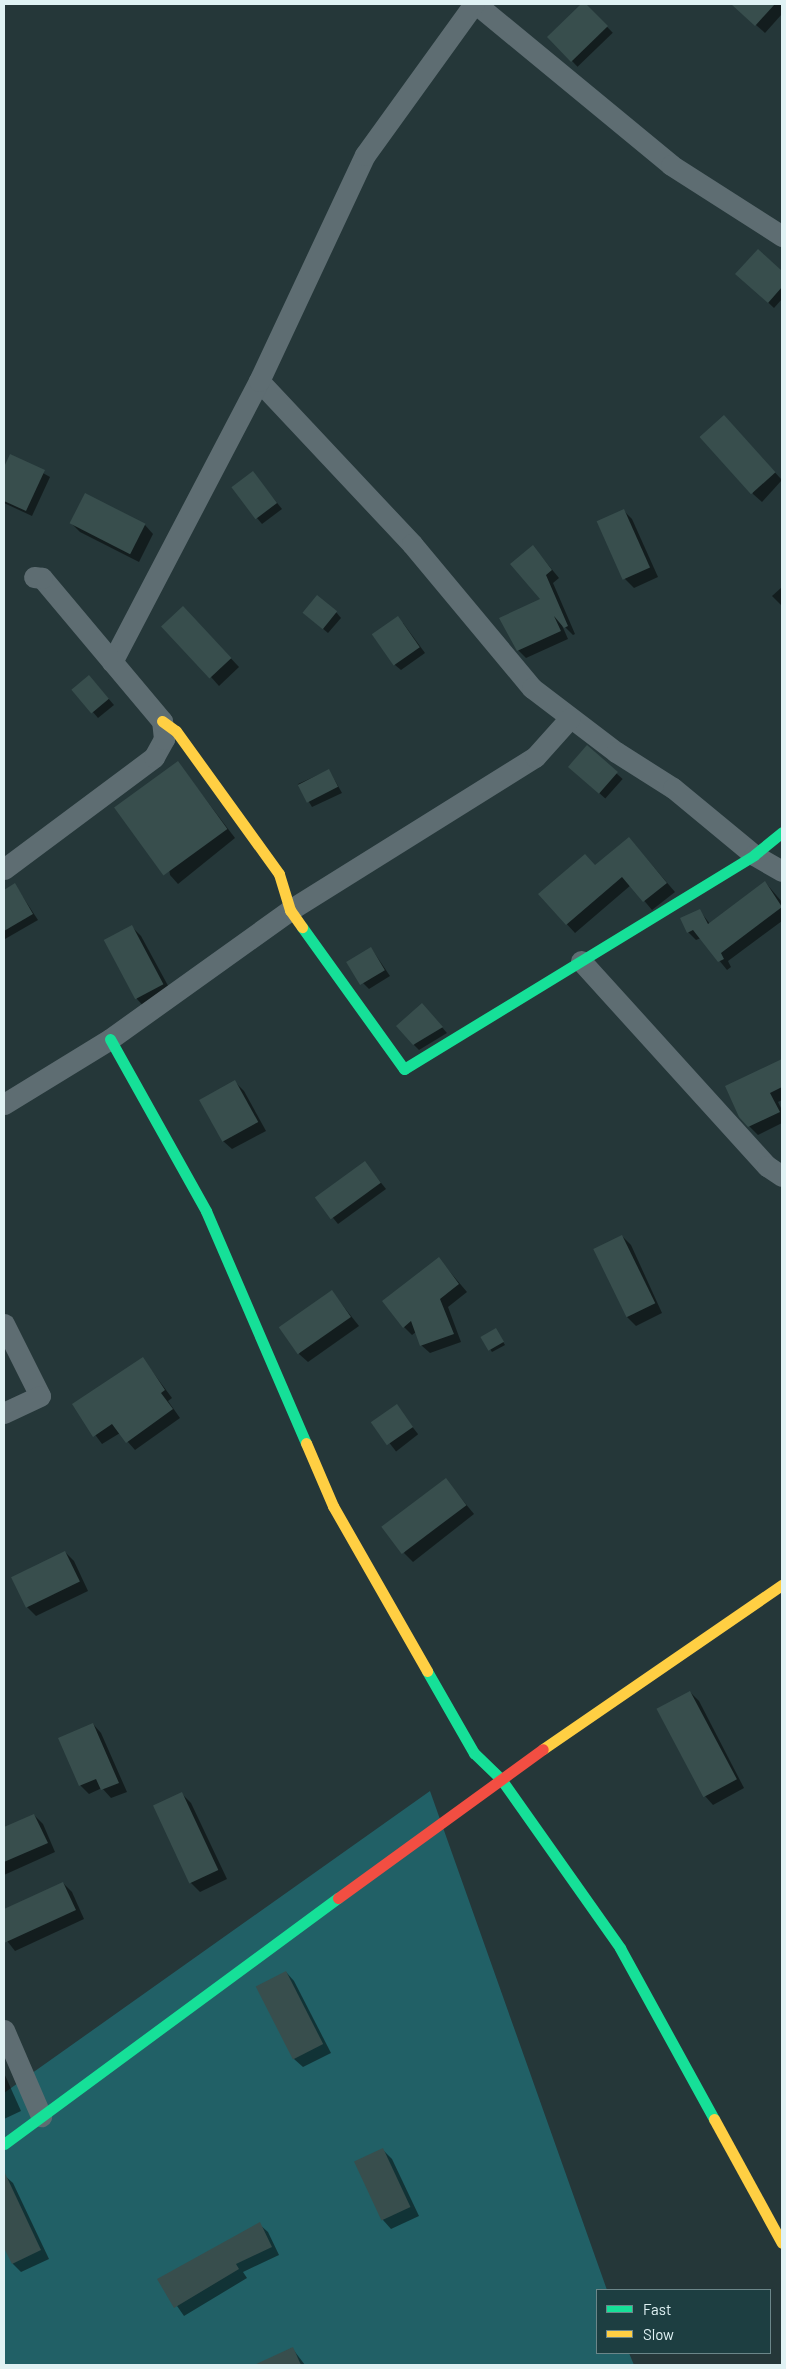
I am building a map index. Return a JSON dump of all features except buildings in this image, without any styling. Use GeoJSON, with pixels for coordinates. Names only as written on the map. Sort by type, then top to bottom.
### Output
{"type":"FeatureCollection","features":[{"type":"Feature","properties":{"kind":"street"},"geometry":{"type":"LineString","coordinates":[[112,662],[260,381],[365,155],[475,4],[670,165],[782,236]]}},
{"type":"Feature","properties":{"kind":"street"},"geometry":{"type":"LineString","coordinates":[[260,381],[412,544],[532,688],[570,718],[673,788],[754,855],[782,871]]}},
{"type":"Feature","properties":{"kind":"street"},"geometry":{"type":"LineString","coordinates":[[34,577],[42,578],[162,721],[176,731],[279,874],[290,910],[404,1069],[754,855],[782,832]]}},
{"type":"Feature","properties":{"kind":"street"},"geometry":{"type":"LineString","coordinates":[[4,1104],[110,1039],[290,910],[535,757],[570,718]]}},
{"type":"Feature","properties":{"kind":"street"},"geometry":{"type":"LineString","coordinates":[[4,870],[154,757],[164,739],[162,721]]}},
{"type":"Feature","properties":{"kind":"street"},"geometry":{"type":"LineString","coordinates":[[581,961],[767,1166],[782,1176]]}},
{"type":"Feature","properties":{"kind":"street"},"geometry":{"type":"LineString","coordinates":[[110,1039],[206,1211],[333,1506],[474,1753],[501,1779],[620,1948],[782,2243]]}},
{"type":"Feature","properties":{"kind":"street"},"geometry":{"type":"LineString","coordinates":[[4,1324],[40,1396],[4,1413]]}},
{"type":"Feature","properties":{"kind":"street"},"geometry":{"type":"LineString","coordinates":[[4,2144],[501,1779],[782,1585]]}},
{"type":"Feature","properties":{"kind":"street"},"geometry":{"type":"LineString","coordinates":[[4,2030],[41,2116]]}},
{"type":"Feature","properties":{"kind":"shaded area"},"geometry":{"type":"Polygon","coordinates":[[[430,1791],[607,2289],[596,2289],[596,2354],[629,2354],[634,2365],[4,2365],[4,2093],[430,1791]]]}},
{"type":"Feature","properties":{"kind":"traffic: fast"},"geometry":{"type":"LineString","coordinates":[[302,927],[404,1069],[754,855],[782,832]]}},
{"type":"Feature","properties":{"kind":"traffic: fast"},"geometry":{"type":"LineString","coordinates":[[110,1039],[206,1211],[306,1443]]}},
{"type":"Feature","properties":{"kind":"traffic: fast"},"geometry":{"type":"LineString","coordinates":[[427,1671],[474,1753],[501,1779],[620,1948],[714,2119]]}},
{"type":"Feature","properties":{"kind":"traffic: fast"},"geometry":{"type":"LineString","coordinates":[[4,2144],[338,1898]]}},
{"type":"Feature","properties":{"kind":"traffic: slow"},"geometry":{"type":"LineString","coordinates":[[162,721],[176,731],[279,874],[290,910],[302,927]]}},
{"type":"Feature","properties":{"kind":"traffic: slow"},"geometry":{"type":"LineString","coordinates":[[306,1443],[333,1506],[427,1671]]}},
{"type":"Feature","properties":{"kind":"traffic: slow"},"geometry":{"type":"LineString","coordinates":[[543,1749],[782,1585]]}},
{"type":"Feature","properties":{"kind":"traffic: slow"},"geometry":{"type":"LineString","coordinates":[[714,2119],[782,2243]]}},
{"type":"Feature","properties":{"kind":"traffic: jam"},"geometry":{"type":"LineString","coordinates":[[338,1898],[543,1749]]}}]}
